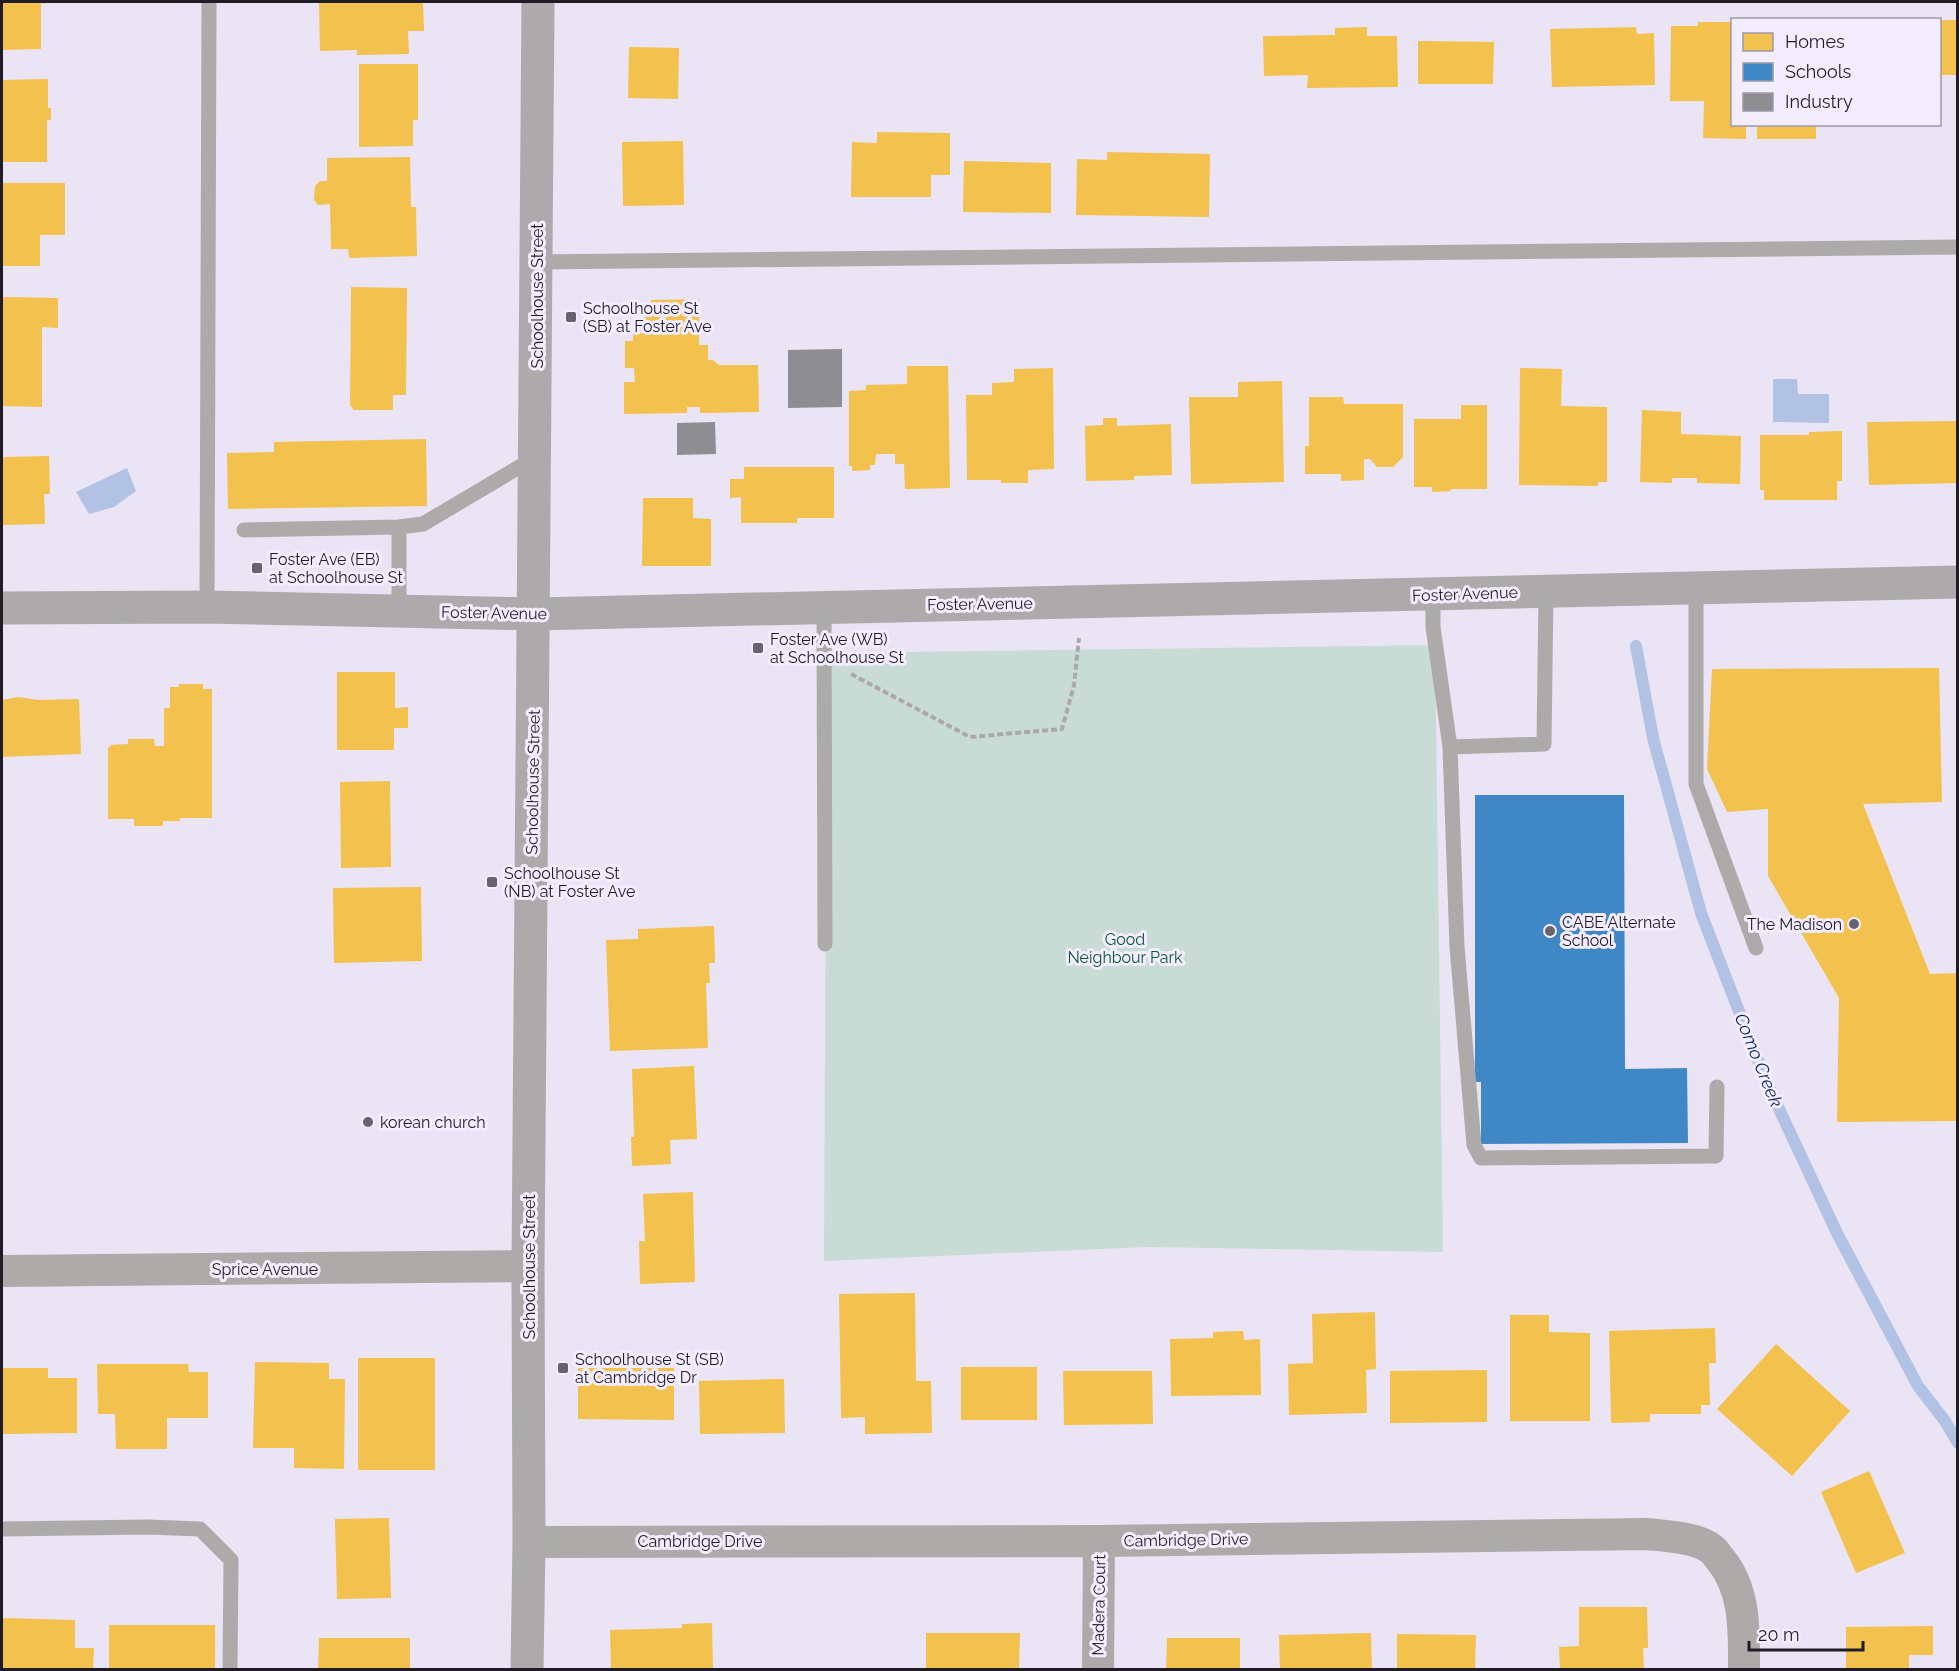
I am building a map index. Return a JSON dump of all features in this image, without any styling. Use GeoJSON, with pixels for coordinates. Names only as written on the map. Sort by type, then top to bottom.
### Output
{"type":"FeatureCollection","features":[{"type":"Feature","properties":{"kind":"street","name":"Schoolhouse Street"},"geometry":{"type":"LineString","coordinates":[[527,1670],[538,2]]}},
{"type":"Feature","properties":{"kind":"street","name":"Foster Avenue"},"geometry":{"type":"LineString","coordinates":[[2,608],[207,607],[535,614],[1958,582]]}},
{"type":"Feature","properties":{"kind":"street","name":"Sprice Avenue"},"geometry":{"type":"LineString","coordinates":[[2,1271],[528,1266]]}},
{"type":"Feature","properties":{"kind":"street","name":"Cambridge Drive"},"geometry":{"type":"LineString","coordinates":[[529,1542],[1099,1541],[1647,1534],[1683,1538],[1710,1548],[1726,1566],[1737,1588],[1744,1623],[1744,1670]]}},
{"type":"Feature","properties":{"kind":"street","name":"Madera Court"},"geometry":{"type":"LineString","coordinates":[[1098,1670],[1099,1541]]}},
{"type":"Feature","properties":{"kind":"lane"},"geometry":{"type":"LineString","coordinates":[[207,607],[209,2]]}},
{"type":"Feature","properties":{"kind":"lane"},"geometry":{"type":"LineString","coordinates":[[537,262],[1958,247]]}},
{"type":"Feature","properties":{"kind":"lane"},"geometry":{"type":"LineString","coordinates":[[244,530],[399,527],[423,524],[536,457]]}},
{"type":"Feature","properties":{"kind":"lane"},"geometry":{"type":"LineString","coordinates":[[399,527],[399,611]]}},
{"type":"Feature","properties":{"kind":"lane"},"geometry":{"type":"LineString","coordinates":[[1696,588],[1696,784],[1756,948]]}},
{"type":"Feature","properties":{"kind":"lane"},"geometry":{"type":"LineString","coordinates":[[1450,747],[1544,744],[1546,592]]}},
{"type":"Feature","properties":{"kind":"lane"},"geometry":{"type":"LineString","coordinates":[[1433,595],[1433,627],[1450,747],[1457,947],[1474,1144],[1481,1158],[1716,1156],[1717,1087]]}},
{"type":"Feature","properties":{"kind":"lane"},"geometry":{"type":"LineString","coordinates":[[824,608],[825,944]]}},
{"type":"Feature","properties":{"kind":"lane"},"geometry":{"type":"LineString","coordinates":[[2,1529],[147,1527],[200,1529],[231,1560],[230,1670]]}},
{"type":"Feature","properties":{"kind":"path"},"geometry":{"type":"LineString","coordinates":[[823,646],[838,667],[970,737],[1062,729],[1074,685],[1079,634]]}},
{"type":"Feature","properties":{"kind":"green space","name":"Good Neighbour Park"},"geometry":{"type":"Polygon","coordinates":[[[1435,645],[1443,1252],[1147,1247],[824,1261],[827,653],[1435,645]]]}},
{"type":"Feature","properties":{"kind":"water"},"geometry":{"type":"Polygon","coordinates":[[[1773,379],[1797,379],[1798,394],[1829,394],[1829,423],[1773,422],[1773,379]]]}},
{"type":"Feature","properties":{"kind":"water"},"geometry":{"type":"Polygon","coordinates":[[[127,468],[136,491],[114,507],[89,514],[76,492],[127,468]]]}},
{"type":"Feature","properties":{"kind":"building: Homes"},"geometry":{"type":"Polygon","coordinates":[[[2,2],[45,2],[45,4],[41,3],[41,49],[2,50],[2,2]]]}},
{"type":"Feature","properties":{"kind":"building: Homes"},"geometry":{"type":"Polygon","coordinates":[[[319,2],[423,2],[424,31],[408,31],[409,54],[357,55],[357,50],[320,51],[319,2]]]}},
{"type":"Feature","properties":{"kind":"building: Homes"},"geometry":{"type":"Polygon","coordinates":[[[1941,20],[1958,20],[1958,75],[1941,75],[1941,20]]]}},
{"type":"Feature","properties":{"kind":"building: Homes"},"geometry":{"type":"Polygon","coordinates":[[[1698,22],[1731,22],[1731,126],[1746,126],[1746,139],[1703,138],[1704,101],[1670,101],[1671,26],[1698,26],[1698,22]]]}},
{"type":"Feature","properties":{"kind":"building: Homes"},"geometry":{"type":"Polygon","coordinates":[[[1367,27],[1367,36],[1397,36],[1398,87],[1307,88],[1308,75],[1264,76],[1263,36],[1335,35],[1335,28],[1367,27]]]}},
{"type":"Feature","properties":{"kind":"building: Homes"},"geometry":{"type":"Polygon","coordinates":[[[1636,27],[1637,34],[1654,33],[1655,85],[1552,87],[1550,29],[1636,27]]]}},
{"type":"Feature","properties":{"kind":"building: Homes"},"geometry":{"type":"Polygon","coordinates":[[[1418,41],[1494,42],[1493,84],[1418,84],[1418,41]]]}},
{"type":"Feature","properties":{"kind":"building: Homes"},"geometry":{"type":"Polygon","coordinates":[[[629,47],[679,48],[678,99],[628,98],[629,47]]]}},
{"type":"Feature","properties":{"kind":"building: Homes"},"geometry":{"type":"Polygon","coordinates":[[[359,64],[418,64],[418,120],[413,120],[413,146],[359,147],[359,64]]]}},
{"type":"Feature","properties":{"kind":"building: Homes"},"geometry":{"type":"Polygon","coordinates":[[[48,79],[48,108],[51,108],[51,120],[47,120],[47,162],[2,162],[2,80],[48,79]]]}},
{"type":"Feature","properties":{"kind":"building: Homes"},"geometry":{"type":"Polygon","coordinates":[[[1757,126],[1816,126],[1816,139],[1757,139],[1757,126]]]}},
{"type":"Feature","properties":{"kind":"building: Homes"},"geometry":{"type":"Polygon","coordinates":[[[877,132],[950,133],[950,175],[931,175],[931,197],[851,197],[852,142],[877,143],[877,132]]]}},
{"type":"Feature","properties":{"kind":"building: Homes"},"geometry":{"type":"Polygon","coordinates":[[[683,141],[684,205],[623,206],[622,142],[683,141]]]}},
{"type":"Feature","properties":{"kind":"building: Homes"},"geometry":{"type":"Polygon","coordinates":[[[1107,152],[1210,154],[1209,217],[1076,215],[1077,159],[1107,160],[1107,152]]]}},
{"type":"Feature","properties":{"kind":"building: Homes"},"geometry":{"type":"Polygon","coordinates":[[[410,157],[411,207],[416,207],[417,256],[349,258],[348,249],[331,249],[330,204],[318,205],[314,200],[315,186],[320,181],[327,181],[327,158],[410,157]]]}},
{"type":"Feature","properties":{"kind":"building: Homes"},"geometry":{"type":"Polygon","coordinates":[[[964,161],[1051,163],[1051,213],[963,212],[964,161]]]}},
{"type":"Feature","properties":{"kind":"building: Homes"},"geometry":{"type":"Polygon","coordinates":[[[2,183],[65,183],[65,235],[40,235],[40,266],[2,266],[2,183]]]}},
{"type":"Feature","properties":{"kind":"building: Homes"},"geometry":{"type":"Polygon","coordinates":[[[351,287],[407,288],[406,395],[393,395],[393,410],[354,410],[350,405],[351,287]]]}},
{"type":"Feature","properties":{"kind":"building: Homes"},"geometry":{"type":"Polygon","coordinates":[[[2,297],[58,298],[58,328],[42,327],[42,407],[2,406],[2,297]]]}},
{"type":"Feature","properties":{"kind":"building: Homes"},"geometry":{"type":"Polygon","coordinates":[[[699,299],[699,345],[708,345],[708,360],[713,360],[719,365],[758,365],[759,412],[700,413],[700,407],[687,407],[687,413],[624,414],[624,382],[635,382],[634,368],[625,368],[625,341],[633,341],[633,333],[643,333],[643,317],[652,317],[651,300],[699,299]]]}},
{"type":"Feature","properties":{"kind":"building: Homes"},"geometry":{"type":"Polygon","coordinates":[[[907,366],[948,366],[950,488],[905,489],[904,464],[895,464],[895,454],[876,454],[875,465],[870,465],[870,470],[852,471],[852,466],[849,466],[849,391],[866,390],[866,385],[907,384],[907,366]]]}},
{"type":"Feature","properties":{"kind":"building: Homes"},"geometry":{"type":"Polygon","coordinates":[[[1053,368],[1054,469],[1028,470],[1028,483],[967,480],[966,395],[992,395],[992,383],[1014,382],[1014,369],[1053,368]]]}},
{"type":"Feature","properties":{"kind":"building: Homes"},"geometry":{"type":"Polygon","coordinates":[[[1520,368],[1562,369],[1561,406],[1607,407],[1607,482],[1598,482],[1598,486],[1519,485],[1520,368]]]}},
{"type":"Feature","properties":{"kind":"building: Homes"},"geometry":{"type":"Polygon","coordinates":[[[1282,381],[1284,482],[1191,484],[1189,397],[1238,397],[1238,382],[1282,381]]]}},
{"type":"Feature","properties":{"kind":"building: Homes"},"geometry":{"type":"Polygon","coordinates":[[[1309,397],[1343,397],[1344,404],[1403,404],[1403,457],[1393,467],[1377,467],[1370,459],[1364,459],[1364,480],[1341,481],[1341,474],[1305,474],[1305,446],[1309,446],[1309,397]]]}},
{"type":"Feature","properties":{"kind":"building: Homes"},"geometry":{"type":"Polygon","coordinates":[[[1461,405],[1487,405],[1487,489],[1451,489],[1451,491],[1432,492],[1432,487],[1414,487],[1414,419],[1461,419],[1461,405]]]}},
{"type":"Feature","properties":{"kind":"building: Homes"},"geometry":{"type":"Polygon","coordinates":[[[1642,410],[1681,412],[1681,434],[1741,436],[1740,484],[1697,483],[1697,478],[1672,478],[1672,483],[1640,482],[1642,410]]]}},
{"type":"Feature","properties":{"kind":"building: Homes"},"geometry":{"type":"Polygon","coordinates":[[[1103,418],[1117,418],[1117,426],[1171,424],[1172,475],[1134,476],[1134,480],[1086,481],[1085,426],[1103,425],[1103,418]]]}},
{"type":"Feature","properties":{"kind":"building: Homes"},"geometry":{"type":"Polygon","coordinates":[[[1958,421],[1958,483],[1869,485],[1867,422],[1958,421]]]}},
{"type":"Feature","properties":{"kind":"building: Homes"},"geometry":{"type":"Polygon","coordinates":[[[1842,431],[1842,481],[1837,481],[1837,500],[1764,500],[1764,490],[1760,490],[1760,435],[1809,435],[1809,432],[1842,431]]]}},
{"type":"Feature","properties":{"kind":"building: Homes"},"geometry":{"type":"Polygon","coordinates":[[[426,439],[427,506],[228,509],[227,453],[274,452],[274,442],[426,439]]]}},
{"type":"Feature","properties":{"kind":"building: Homes"},"geometry":{"type":"Polygon","coordinates":[[[49,456],[50,494],[44,494],[45,524],[2,525],[2,457],[49,456]]]}},
{"type":"Feature","properties":{"kind":"building: Homes"},"geometry":{"type":"Polygon","coordinates":[[[744,467],[834,467],[834,518],[797,518],[797,523],[741,523],[741,497],[730,498],[730,479],[744,479],[744,467]]]}},
{"type":"Feature","properties":{"kind":"building: Homes"},"geometry":{"type":"Polygon","coordinates":[[[643,498],[693,498],[693,518],[711,519],[711,566],[642,566],[643,498]]]}},
{"type":"Feature","properties":{"kind":"building: Homes","name":"The Madison"},"geometry":{"type":"Polygon","coordinates":[[[1939,668],[1942,802],[1863,804],[1930,974],[1958,973],[1958,1121],[1837,1122],[1839,998],[1768,876],[1768,809],[1727,812],[1707,769],[1712,669],[1939,668]]]}},
{"type":"Feature","properties":{"kind":"building: Homes"},"geometry":{"type":"Polygon","coordinates":[[[337,672],[395,672],[395,708],[408,707],[408,728],[394,728],[394,750],[337,750],[337,672]]]}},
{"type":"Feature","properties":{"kind":"building: Homes"},"geometry":{"type":"Polygon","coordinates":[[[179,684],[203,684],[203,689],[212,689],[212,818],[180,818],[180,821],[163,821],[163,826],[134,826],[134,819],[108,819],[108,747],[128,744],[128,739],[154,739],[155,746],[164,746],[164,708],[170,708],[170,687],[179,687],[179,684]]]}},
{"type":"Feature","properties":{"kind":"building: Homes"},"geometry":{"type":"Polygon","coordinates":[[[18,697],[39,700],[79,699],[81,754],[2,757],[2,700],[18,697]]]}},
{"type":"Feature","properties":{"kind":"building: Homes"},"geometry":{"type":"Polygon","coordinates":[[[390,781],[391,867],[341,868],[340,782],[390,781]]]}},
{"type":"Feature","properties":{"kind":"building: Homes"},"geometry":{"type":"Polygon","coordinates":[[[421,887],[422,961],[334,963],[333,888],[421,887]]]}},
{"type":"Feature","properties":{"kind":"building: Homes"},"geometry":{"type":"Polygon","coordinates":[[[714,926],[715,963],[709,963],[710,983],[706,983],[708,1048],[610,1051],[606,940],[638,939],[638,929],[714,926]]]}},
{"type":"Feature","properties":{"kind":"building: Homes"},"geometry":{"type":"Polygon","coordinates":[[[694,1066],[697,1139],[670,1140],[671,1164],[632,1166],[631,1137],[634,1137],[632,1069],[694,1066]]]}},
{"type":"Feature","properties":{"kind":"building: Homes"},"geometry":{"type":"Polygon","coordinates":[[[693,1192],[695,1282],[640,1284],[639,1241],[645,1241],[643,1194],[693,1192]]]}},
{"type":"Feature","properties":{"kind":"building: Homes"},"geometry":{"type":"Polygon","coordinates":[[[915,1293],[916,1381],[931,1381],[932,1433],[865,1434],[865,1417],[841,1418],[839,1294],[915,1293]]]}},
{"type":"Feature","properties":{"kind":"building: Homes"},"geometry":{"type":"Polygon","coordinates":[[[1375,1312],[1376,1369],[1366,1370],[1367,1413],[1289,1415],[1288,1364],[1313,1363],[1312,1314],[1375,1312]]]}},
{"type":"Feature","properties":{"kind":"building: Homes"},"geometry":{"type":"Polygon","coordinates":[[[1510,1315],[1549,1315],[1549,1332],[1590,1333],[1590,1421],[1510,1421],[1510,1315]]]}},
{"type":"Feature","properties":{"kind":"building: Homes"},"geometry":{"type":"Polygon","coordinates":[[[1715,1328],[1716,1363],[1709,1363],[1710,1405],[1701,1405],[1701,1414],[1650,1414],[1650,1422],[1611,1423],[1609,1331],[1715,1328]]]}},
{"type":"Feature","properties":{"kind":"building: Homes"},"geometry":{"type":"Polygon","coordinates":[[[1243,1331],[1244,1340],[1260,1339],[1261,1395],[1171,1396],[1170,1339],[1213,1338],[1213,1332],[1243,1331]]]}},
{"type":"Feature","properties":{"kind":"building: Homes"},"geometry":{"type":"Polygon","coordinates":[[[1776,1344],[1850,1411],[1792,1476],[1717,1409],[1776,1344]]]}},
{"type":"Feature","properties":{"kind":"building: Homes"},"geometry":{"type":"Polygon","coordinates":[[[358,1358],[435,1358],[435,1470],[358,1470],[358,1358]]]}},
{"type":"Feature","properties":{"kind":"building: Homes"},"geometry":{"type":"Polygon","coordinates":[[[255,1362],[329,1363],[329,1379],[345,1379],[344,1469],[294,1468],[294,1448],[253,1448],[255,1362]]]}},
{"type":"Feature","properties":{"kind":"building: Homes"},"geometry":{"type":"Polygon","coordinates":[[[97,1364],[188,1364],[189,1372],[208,1372],[208,1418],[167,1418],[167,1449],[116,1449],[115,1414],[98,1414],[97,1364]]]}},
{"type":"Feature","properties":{"kind":"building: Homes"},"geometry":{"type":"Polygon","coordinates":[[[961,1367],[1037,1367],[1037,1420],[961,1420],[961,1367]]]}},
{"type":"Feature","properties":{"kind":"building: Homes"},"geometry":{"type":"Polygon","coordinates":[[[2,1368],[48,1368],[48,1378],[77,1378],[77,1433],[2,1434],[2,1368]]]}},
{"type":"Feature","properties":{"kind":"building: Homes"},"geometry":{"type":"Polygon","coordinates":[[[578,1368],[674,1368],[674,1420],[578,1419],[578,1368]]]}},
{"type":"Feature","properties":{"kind":"building: Homes"},"geometry":{"type":"Polygon","coordinates":[[[1487,1370],[1487,1422],[1390,1423],[1390,1371],[1487,1370]]]}},
{"type":"Feature","properties":{"kind":"building: Homes"},"geometry":{"type":"Polygon","coordinates":[[[1063,1371],[1152,1371],[1153,1424],[1064,1425],[1063,1371]]]}},
{"type":"Feature","properties":{"kind":"building: Homes"},"geometry":{"type":"Polygon","coordinates":[[[784,1379],[785,1433],[700,1434],[699,1381],[784,1379]]]}},
{"type":"Feature","properties":{"kind":"building: Homes"},"geometry":{"type":"Polygon","coordinates":[[[1869,1471],[1905,1553],[1856,1573],[1821,1492],[1869,1471]]]}},
{"type":"Feature","properties":{"kind":"building: Homes"},"geometry":{"type":"Polygon","coordinates":[[[389,1518],[391,1598],[337,1599],[335,1519],[389,1518]]]}},
{"type":"Feature","properties":{"kind":"building: Homes"},"geometry":{"type":"Polygon","coordinates":[[[1579,1607],[1647,1607],[1648,1648],[1643,1648],[1644,1670],[1560,1670],[1559,1647],[1579,1646],[1579,1607]]]}},
{"type":"Feature","properties":{"kind":"building: Homes"},"geometry":{"type":"Polygon","coordinates":[[[2,1618],[75,1620],[75,1648],[94,1648],[93,1670],[2,1670],[2,1618]]]}},
{"type":"Feature","properties":{"kind":"building: Homes"},"geometry":{"type":"Polygon","coordinates":[[[712,1623],[713,1670],[611,1670],[610,1630],[682,1628],[682,1624],[712,1623]]]}},
{"type":"Feature","properties":{"kind":"building: Homes"},"geometry":{"type":"Polygon","coordinates":[[[109,1625],[215,1625],[215,1670],[109,1670],[109,1625]]]}},
{"type":"Feature","properties":{"kind":"building: Homes"},"geometry":{"type":"Polygon","coordinates":[[[1933,1626],[1933,1655],[1909,1655],[1909,1670],[1846,1670],[1846,1627],[1933,1626]]]}},
{"type":"Feature","properties":{"kind":"building: Homes"},"geometry":{"type":"Polygon","coordinates":[[[926,1633],[1020,1633],[1019,1670],[926,1670],[926,1633]]]}},
{"type":"Feature","properties":{"kind":"building: Homes"},"geometry":{"type":"Polygon","coordinates":[[[1371,1633],[1372,1670],[1280,1670],[1279,1635],[1371,1633]]]}},
{"type":"Feature","properties":{"kind":"building: Homes"},"geometry":{"type":"Polygon","coordinates":[[[1397,1634],[1476,1635],[1475,1670],[1397,1670],[1397,1634]]]}},
{"type":"Feature","properties":{"kind":"building: Homes"},"geometry":{"type":"Polygon","coordinates":[[[319,1638],[410,1638],[410,1670],[318,1670],[319,1638]]]}},
{"type":"Feature","properties":{"kind":"building: Homes"},"geometry":{"type":"Polygon","coordinates":[[[1167,1638],[1240,1638],[1240,1670],[1166,1670],[1167,1638]]]}},
{"type":"Feature","properties":{"kind":"building: Schools","name":"CABE Alternate School"},"geometry":{"type":"Polygon","coordinates":[[[1475,795],[1624,795],[1625,1069],[1687,1068],[1688,1143],[1481,1144],[1481,1082],[1475,1082],[1475,795]]]}},
{"type":"Feature","properties":{"kind":"building: Industry"},"geometry":{"type":"Polygon","coordinates":[[[842,349],[842,407],[788,408],[788,350],[842,349]]]}},
{"type":"Feature","properties":{"kind":"building: Industry"},"geometry":{"type":"Polygon","coordinates":[[[715,422],[716,454],[677,455],[677,423],[715,422]]]}},
{"type":"Feature","properties":{"kind":"waterway","name":"Como Creek"},"geometry":{"type":"LineString","coordinates":[[1636,646],[1653,738],[1701,913],[1766,1081],[1837,1233],[1918,1386],[1945,1421],[1958,1443]]}},
{"type":"Feature","properties":{"kind":"place","name":"Schoolhouse St (SB) at Foster Ave"},"geometry":{"type":"Point","coordinates":[571,317]}},
{"type":"Feature","properties":{"kind":"place","name":"Foster Ave (EB) at Schoolhouse St"},"geometry":{"type":"Point","coordinates":[257,568]}},
{"type":"Feature","properties":{"kind":"place","name":"Foster Ave (WB) at Schoolhouse St"},"geometry":{"type":"Point","coordinates":[758,648]}},
{"type":"Feature","properties":{"kind":"place","name":"Schoolhouse St (NB) at Foster Ave"},"geometry":{"type":"Point","coordinates":[492,882]}},
{"type":"Feature","properties":{"kind":"place","name":"The Madison"},"geometry":{"type":"Point","coordinates":[1854,924]}},
{"type":"Feature","properties":{"kind":"place","name":"CABE Alternate School"},"geometry":{"type":"Point","coordinates":[1550,931]}},
{"type":"Feature","properties":{"kind":"place","name":"korean church"},"geometry":{"type":"Point","coordinates":[368,1122]}},
{"type":"Feature","properties":{"kind":"place","name":"Schoolhouse St (SB) at Cambridge Dr"},"geometry":{"type":"Point","coordinates":[563,1368]}}]}
